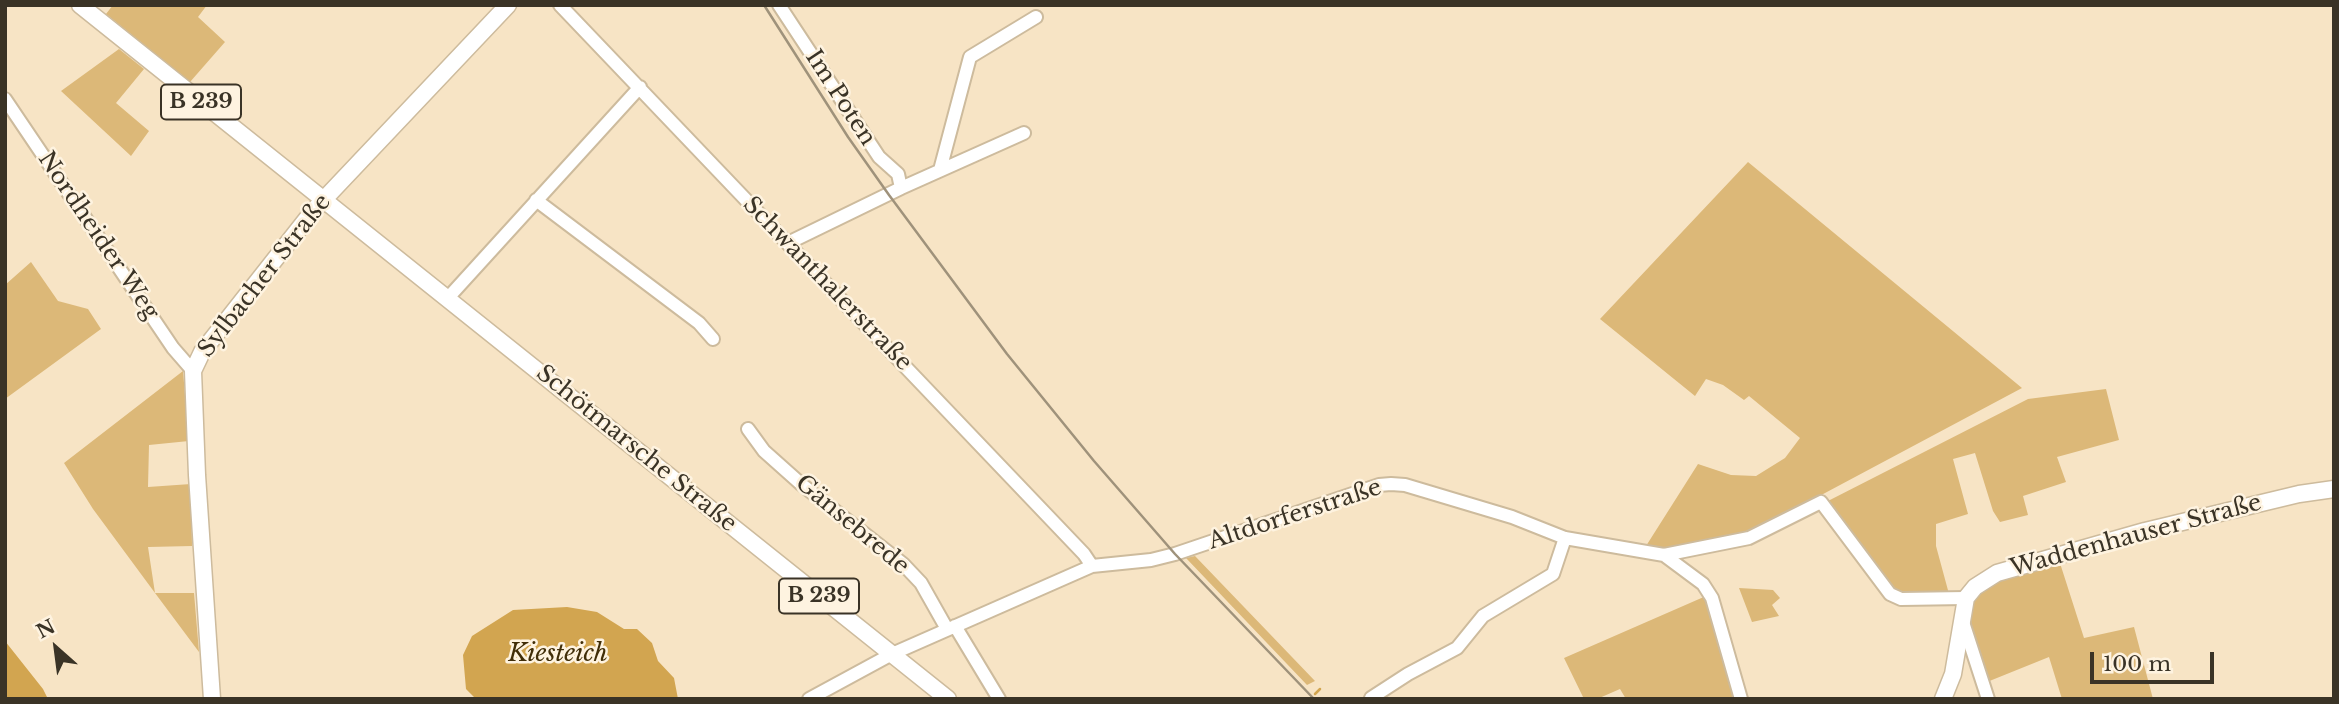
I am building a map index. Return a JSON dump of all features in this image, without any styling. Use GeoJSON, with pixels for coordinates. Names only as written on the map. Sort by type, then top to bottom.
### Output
{"type":"FeatureCollection","features":[{"type":"Feature","properties":{"kind":"main road","name":"B 239"},"geometry":{"type":"LineString","coordinates":[[80,5],[323,199]]}},
{"type":"Feature","properties":{"kind":"main road","name":"Sylbacher Straße"},"geometry":{"type":"LineString","coordinates":[[212,699],[193,371],[202,352],[323,199],[508,5]]}},
{"type":"Feature","properties":{"kind":"main road","name":"Schötmarsche Straße"},"geometry":{"type":"LineString","coordinates":[[323,199],[948,699]]}},
{"type":"Feature","properties":{"kind":"main road","name":"Waddenhauser Straße"},"geometry":{"type":"LineString","coordinates":[[1966,598],[1975,587],[2009,569],[2145,531],[2298,494],[2334,489]]}},
{"type":"Feature","properties":{"kind":"main road"},"geometry":{"type":"LineString","coordinates":[[1943,699],[1953,674],[1966,598]]}},
{"type":"Feature","properties":{"kind":"street","name":"Schwanthalerstraße"},"geometry":{"type":"LineString","coordinates":[[560,5],[1084,554],[1092,566]]}},
{"type":"Feature","properties":{"kind":"street","name":"Im Poten"},"geometry":{"type":"LineString","coordinates":[[779,5],[879,157],[898,174],[901,188]]}},
{"type":"Feature","properties":{"kind":"street"},"geometry":{"type":"LineString","coordinates":[[940,170],[970,57],[1036,17]]}},
{"type":"Feature","properties":{"kind":"street"},"geometry":{"type":"LineString","coordinates":[[447,299],[639,87]]}},
{"type":"Feature","properties":{"kind":"street","name":"Nordheider Weg"},"geometry":{"type":"LineString","coordinates":[[5,99],[173,348],[193,371]]}},
{"type":"Feature","properties":{"kind":"street"},"geometry":{"type":"LineString","coordinates":[[788,243],[901,188],[1024,133]]}},
{"type":"Feature","properties":{"kind":"street"},"geometry":{"type":"LineString","coordinates":[[536,200],[699,323],[713,339]]}},
{"type":"Feature","properties":{"kind":"street","name":"Gänsebrede"},"geometry":{"type":"LineString","coordinates":[[748,429],[764,451],[801,484],[903,564],[921,583],[999,699]]}},
{"type":"Feature","properties":{"kind":"street","name":"Altdorferstraße"},"geometry":{"type":"LineString","coordinates":[[809,699],[892,654],[1092,566],[1151,560],[1175,554],[1379,485],[1391,484],[1405,485],[1512,517],[1565,538],[1664,555],[1703,584],[1712,598],[1741,699]]}},
{"type":"Feature","properties":{"kind":"street"},"geometry":{"type":"LineString","coordinates":[[1664,555],[1749,538],[1821,502],[1890,594],[1901,599],[1966,598]]}},
{"type":"Feature","properties":{"kind":"street"},"geometry":{"type":"LineString","coordinates":[[1371,698],[1408,674],[1457,648],[1483,616],[1553,574],[1565,538]]}},
{"type":"Feature","properties":{"kind":"street"},"geometry":{"type":"LineString","coordinates":[[1962,620],[1988,699]]}},
{"type":"Feature","properties":{"kind":"shaded area"},"geometry":{"type":"Polygon","coordinates":[[[113,5],[207,5],[198,17],[225,42],[190,82],[106,14],[113,5]]]}},
{"type":"Feature","properties":{"kind":"shaded area"},"geometry":{"type":"Polygon","coordinates":[[[119,49],[144,69],[116,103],[149,131],[131,156],[61,91],[119,49]]]}},
{"type":"Feature","properties":{"kind":"shaded area"},"geometry":{"type":"Polygon","coordinates":[[[1748,162],[2022,388],[1750,533],[1658,549],[1646,546],[1698,464],[1731,475],[1756,476],[1785,458],[1800,438],[1749,396],[1744,400],[1723,385],[1706,379],[1695,396],[1600,319],[1748,162]]]}},
{"type":"Feature","properties":{"kind":"shaded area"},"geometry":{"type":"Polygon","coordinates":[[[31,262],[58,301],[88,309],[101,329],[5,399],[5,285],[31,262]]]}},
{"type":"Feature","properties":{"kind":"shaded area"},"geometry":{"type":"Polygon","coordinates":[[[183,371],[189,441],[149,445],[148,487],[191,484],[192,546],[148,547],[155,593],[93,509],[64,463],[183,371]]]}},
{"type":"Feature","properties":{"kind":"shaded area"},"geometry":{"type":"Polygon","coordinates":[[[2106,389],[2119,440],[2057,457],[2066,482],[2023,496],[2028,515],[2000,522],[1993,511],[1975,453],[1953,459],[1968,514],[1936,524],[1936,546],[1949,594],[1902,595],[1892,591],[1826,502],[2028,399],[2106,389]]]}},
{"type":"Feature","properties":{"kind":"shaded area"},"geometry":{"type":"Polygon","coordinates":[[[1195,556],[1315,681],[1307,685],[1186,558],[1195,556]]]}},
{"type":"Feature","properties":{"kind":"shaded area"},"geometry":{"type":"Polygon","coordinates":[[[2059,560],[2084,638],[2134,627],[2153,699],[2062,699],[2049,657],[1987,682],[1968,622],[1969,601],[1998,577],[2059,560]]]}},
{"type":"Feature","properties":{"kind":"shaded area"},"geometry":{"type":"Polygon","coordinates":[[[1739,588],[1773,590],[1780,598],[1772,605],[1779,616],[1752,622],[1739,588]]]}},
{"type":"Feature","properties":{"kind":"shaded area"},"geometry":{"type":"Polygon","coordinates":[[[155,593],[194,593],[199,652],[155,593]]]}},
{"type":"Feature","properties":{"kind":"shaded area"},"geometry":{"type":"Polygon","coordinates":[[[1706,596],[1734,699],[1626,699],[1620,689],[1597,699],[1584,699],[1564,658],[1706,596]]]}},
{"type":"Feature","properties":{"kind":"water","name":"Kiesteich"},"geometry":{"type":"Polygon","coordinates":[[[567,607],[597,612],[624,629],[637,629],[652,643],[658,661],[674,678],[678,699],[476,699],[466,689],[463,655],[472,636],[513,610],[567,607]]]}},
{"type":"Feature","properties":{"kind":"water"},"geometry":{"type":"Polygon","coordinates":[[[5,641],[43,689],[48,699],[5,699],[5,641]]]}},
{"type":"Feature","properties":{"kind":"waterway"},"geometry":{"type":"LineString","coordinates":[[1315,694],[1320,689]]}},
{"type":"Feature","properties":{"kind":"railway"},"geometry":{"type":"LineString","coordinates":[[764,5],[848,137],[1007,354],[1094,461],[1175,554],[1314,699]]}}]}
